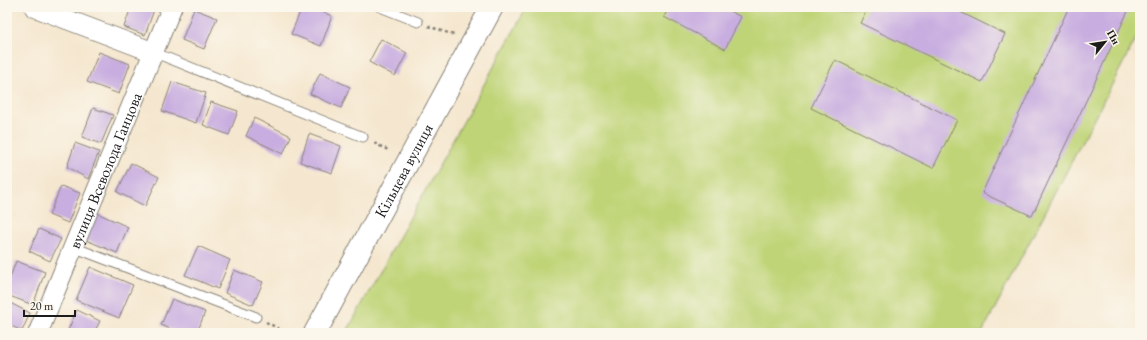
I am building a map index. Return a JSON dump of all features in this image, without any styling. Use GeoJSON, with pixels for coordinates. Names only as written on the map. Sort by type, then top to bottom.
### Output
{"type":"FeatureCollection","features":[{"type":"Feature","properties":{"kind":"main road","name":"Кільцева вулиця"},"geometry":{"type":"LineString","coordinates":[[315,333],[492,7]]}},
{"type":"Feature","properties":{"kind":"street"},"geometry":{"type":"LineString","coordinates":[[34,7],[153,52]]}},
{"type":"Feature","properties":{"kind":"street","name":"вулиця Всеволода Ганцова"},"geometry":{"type":"LineString","coordinates":[[38,333],[172,7]]}},
{"type":"Feature","properties":{"kind":"lane"},"geometry":{"type":"LineString","coordinates":[[380,7],[418,22]]}},
{"type":"Feature","properties":{"kind":"lane"},"geometry":{"type":"LineString","coordinates":[[153,52],[363,137]]}},
{"type":"Feature","properties":{"kind":"lane"},"geometry":{"type":"LineString","coordinates":[[73,248],[256,317]]}},
{"type":"Feature","properties":{"kind":"path"},"geometry":{"type":"LineString","coordinates":[[418,22],[454,35]]}},
{"type":"Feature","properties":{"kind":"path"},"geometry":{"type":"LineString","coordinates":[[256,317],[285,332]]}},
{"type":"Feature","properties":{"kind":"green space"},"geometry":{"type":"Polygon","coordinates":[[[527,7],[1140,7],[1140,31],[982,333],[346,333],[527,7]]]}},
{"type":"Feature","properties":{"kind":"building"},"geometry":{"type":"Polygon","coordinates":[[[131,7],[155,7],[145,35],[124,27],[131,7]]]}},
{"type":"Feature","properties":{"kind":"building"},"geometry":{"type":"Polygon","coordinates":[[[302,7],[310,7],[332,16],[321,46],[291,34],[302,7]]]}},
{"type":"Feature","properties":{"kind":"building"},"geometry":{"type":"Polygon","coordinates":[[[669,7],[722,7],[741,17],[725,49],[664,17],[669,7]]]}},
{"type":"Feature","properties":{"kind":"building"},"geometry":{"type":"Polygon","coordinates":[[[868,7],[950,7],[1005,34],[982,82],[860,23],[868,7]]]}},
{"type":"Feature","properties":{"kind":"building"},"geometry":{"type":"Polygon","coordinates":[[[1069,7],[1130,7],[1032,216],[982,193],[1069,7]]]}},
{"type":"Feature","properties":{"kind":"building"},"geometry":{"type":"Polygon","coordinates":[[[194,9],[217,18],[204,49],[182,40],[194,9]]]}},
{"type":"Feature","properties":{"kind":"building"},"geometry":{"type":"Polygon","coordinates":[[[381,39],[407,53],[395,76],[369,62],[381,39]]]}},
{"type":"Feature","properties":{"kind":"building"},"geometry":{"type":"Polygon","coordinates":[[[99,52],[130,64],[119,94],[87,82],[99,52]]]}},
{"type":"Feature","properties":{"kind":"building"},"geometry":{"type":"Polygon","coordinates":[[[835,60],[957,120],[933,168],[811,108],[835,60]]]}},
{"type":"Feature","properties":{"kind":"building"},"geometry":{"type":"Polygon","coordinates":[[[320,73],[350,87],[341,108],[310,94],[320,73]]]}},
{"type":"Feature","properties":{"kind":"building"},"geometry":{"type":"Polygon","coordinates":[[[172,82],[206,93],[196,123],[162,111],[172,82]]]}},
{"type":"Feature","properties":{"kind":"building"},"geometry":{"type":"Polygon","coordinates":[[[211,102],[238,111],[229,135],[203,125],[211,102]]]}},
{"type":"Feature","properties":{"kind":"building"},"geometry":{"type":"Polygon","coordinates":[[[93,108],[113,115],[101,144],[82,137],[93,108]]]}},
{"type":"Feature","properties":{"kind":"building"},"geometry":{"type":"Polygon","coordinates":[[[254,118],[291,136],[283,154],[246,136],[254,118]]]}},
{"type":"Feature","properties":{"kind":"building"},"geometry":{"type":"Polygon","coordinates":[[[309,134],[341,146],[332,173],[300,162],[309,134]]]}},
{"type":"Feature","properties":{"kind":"building"},"geometry":{"type":"Polygon","coordinates":[[[75,143],[99,152],[88,179],[67,167],[75,143]]]}},
{"type":"Feature","properties":{"kind":"building"},"geometry":{"type":"Polygon","coordinates":[[[131,163],[159,177],[145,206],[117,192],[131,163]]]}},
{"type":"Feature","properties":{"kind":"building"},"geometry":{"type":"Polygon","coordinates":[[[61,186],[80,193],[68,223],[49,215],[61,186]]]}},
{"type":"Feature","properties":{"kind":"building"},"geometry":{"type":"Polygon","coordinates":[[[97,213],[128,227],[117,253],[86,240],[97,213]]]}},
{"type":"Feature","properties":{"kind":"building"},"geometry":{"type":"Polygon","coordinates":[[[39,229],[61,239],[50,261],[29,251],[39,229]]]}},
{"type":"Feature","properties":{"kind":"building"},"geometry":{"type":"Polygon","coordinates":[[[198,246],[230,260],[218,289],[185,275],[198,246]]]}},
{"type":"Feature","properties":{"kind":"building"},"geometry":{"type":"Polygon","coordinates":[[[16,261],[45,272],[33,305],[7,295],[7,286],[16,261]]]}},
{"type":"Feature","properties":{"kind":"building"},"geometry":{"type":"Polygon","coordinates":[[[90,267],[133,285],[119,318],[76,300],[90,267]]]}},
{"type":"Feature","properties":{"kind":"building"},"geometry":{"type":"Polygon","coordinates":[[[234,270],[263,282],[253,305],[225,293],[234,270]]]}},
{"type":"Feature","properties":{"kind":"building"},"geometry":{"type":"Polygon","coordinates":[[[172,299],[205,312],[197,333],[180,333],[161,325],[172,299]]]}},
{"type":"Feature","properties":{"kind":"building"},"geometry":{"type":"Polygon","coordinates":[[[10,303],[30,313],[22,331],[7,324],[7,310],[10,303]]]}},
{"type":"Feature","properties":{"kind":"building"},"geometry":{"type":"Polygon","coordinates":[[[77,310],[100,321],[94,333],[75,333],[68,330],[77,310]]]}}]}
